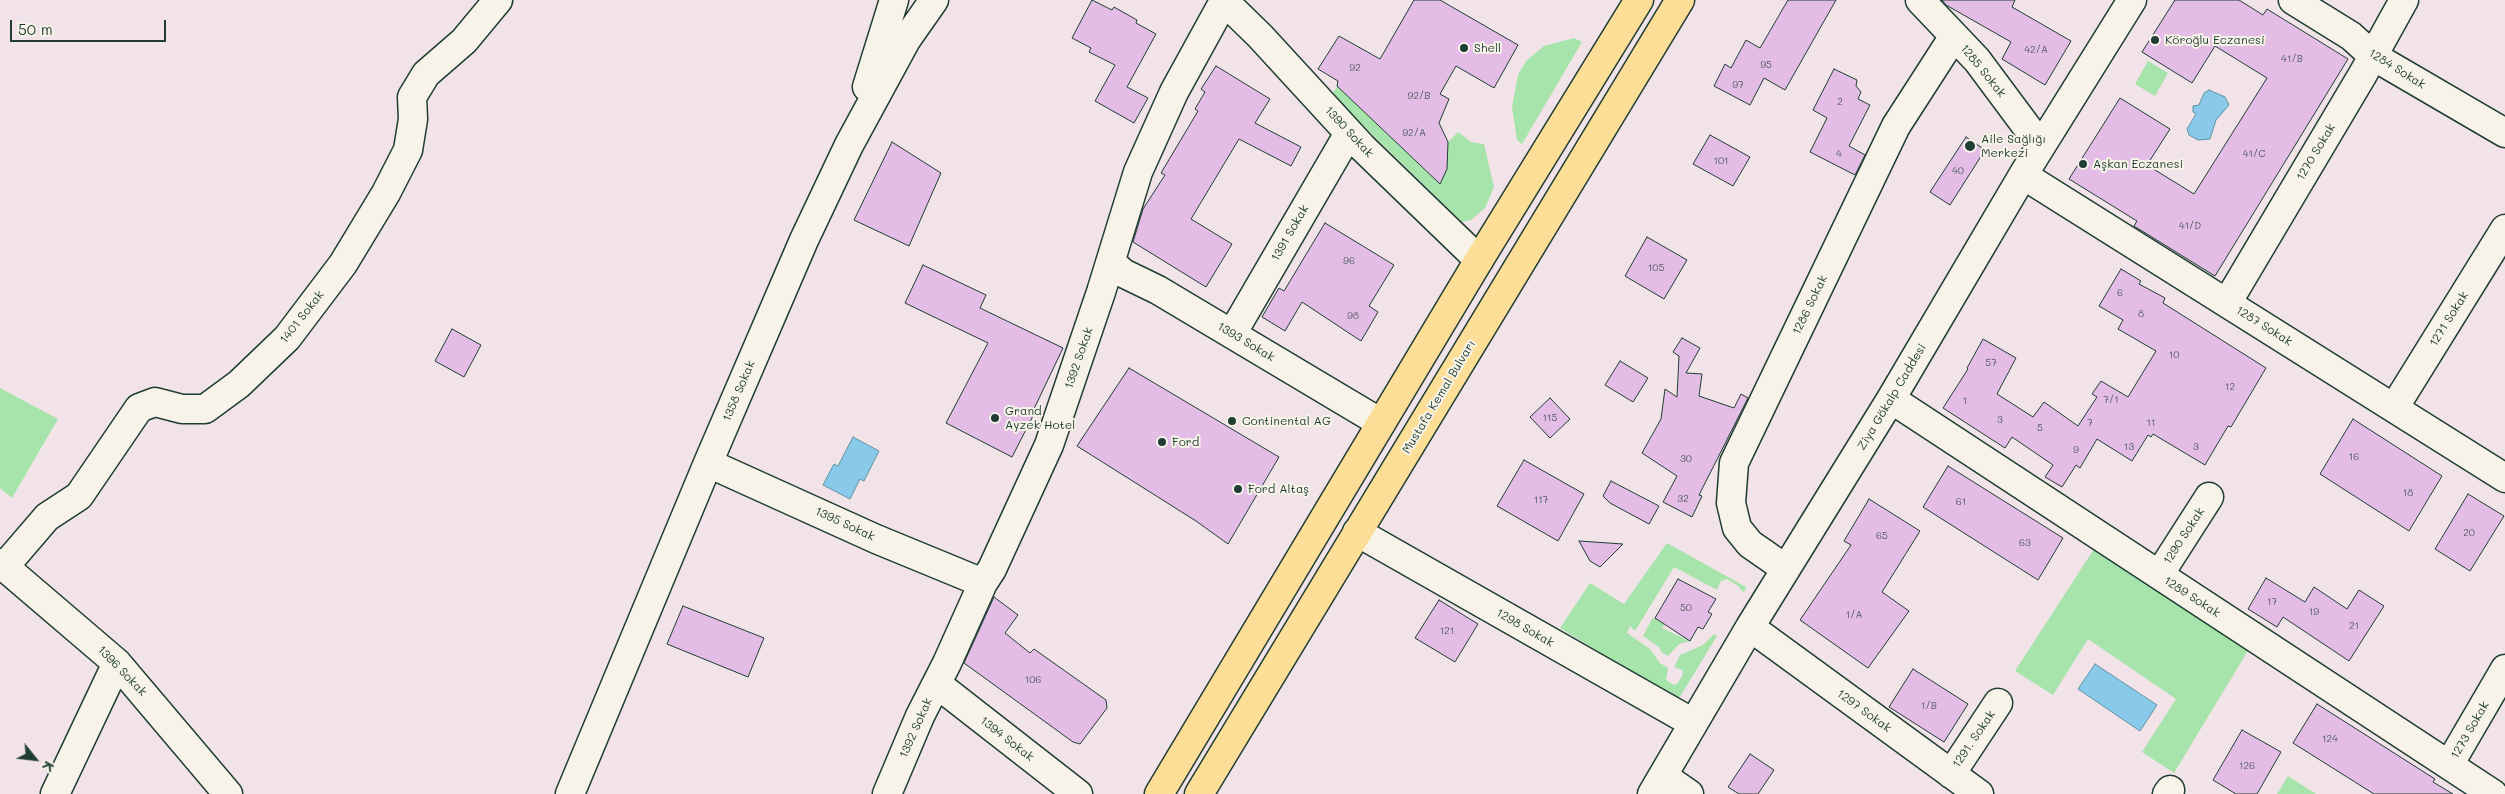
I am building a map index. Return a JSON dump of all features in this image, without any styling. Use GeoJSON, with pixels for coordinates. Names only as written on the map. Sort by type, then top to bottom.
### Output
{"type":"FeatureCollection","features":[{"type":"Feature","properties":{"kind":"highway"},"geometry":{"type":"LineString","coordinates":[[1159,794],[1479,260],[1638,0]]}},
{"type":"Feature","properties":{"kind":"highway","name":"Mustafa Kemal Bulvarı"},"geometry":{"type":"LineString","coordinates":[[1199,794],[1680,0]]}},
{"type":"Feature","properties":{"kind":"street","name":"1401 Sokak"},"geometry":{"type":"LineString","coordinates":[[2,564],[46,518],[79,496],[139,408],[155,402],[182,408],[205,410],[239,384],[287,338],[343,264],[386,193],[408,150],[412,119],[412,97],[426,74],[464,41],[498,0]]}},
{"type":"Feature","properties":{"kind":"street"},"geometry":{"type":"LineString","coordinates":[[849,145],[894,0]]}},
{"type":"Feature","properties":{"kind":"street","name":"1358 Sokak"},"geometry":{"type":"LineString","coordinates":[[570,794],[708,463],[804,240],[849,145],[906,40],[934,0]]}},
{"type":"Feature","properties":{"kind":"street","name":"1285 Sokak"},"geometry":{"type":"LineString","coordinates":[[1920,0],[1976,60],[2041,146]]}},
{"type":"Feature","properties":{"kind":"street","name":"Ziya Gökalp Caddesi"},"geometry":{"type":"LineString","coordinates":[[1657,785],[1750,627],[1891,399],[2023,175],[2132,0]]}},
{"type":"Feature","properties":{"kind":"street","name":"1284 Sokak"},"geometry":{"type":"LineString","coordinates":[[2293,0],[2351,36],[2373,56],[2505,134]]}},
{"type":"Feature","properties":{"kind":"street","name":"1270 Sokak"},"geometry":{"type":"LineString","coordinates":[[2227,303],[2404,0]]}},
{"type":"Feature","properties":{"kind":"street","name":"1390 Sokak"},"geometry":{"type":"LineString","coordinates":[[1224,1],[1260,36],[1349,133],[1479,260]]}},
{"type":"Feature","properties":{"kind":"street","name":"1392 Sokak"},"geometry":{"type":"LineString","coordinates":[[887,794],[920,716],[937,684],[983,583],[992,569],[1049,445],[1111,262],[1138,172],[1174,92],[1224,1]]}},
{"type":"Feature","properties":{"kind":"street","name":"1286 Sokak"},"geometry":{"type":"LineString","coordinates":[[1786,569],[1750,544],[1737,528],[1731,503],[1734,463],[1896,126],[1954,36]]}},
{"type":"Feature","properties":{"kind":"street","name":"1391 Sokak"},"geometry":{"type":"LineString","coordinates":[[1232,334],[1349,133]]}},
{"type":"Feature","properties":{"kind":"street","name":"1287 Sokak"},"geometry":{"type":"LineString","coordinates":[[2023,175],[2505,478]]}},
{"type":"Feature","properties":{"kind":"street","name":"1271 Sokak"},"geometry":{"type":"LineString","coordinates":[[2394,408],[2505,230]]}},
{"type":"Feature","properties":{"kind":"street","name":"1393 Sokak"},"geometry":{"type":"LineString","coordinates":[[1111,262],[1123,273],[1158,290],[1381,424]]}},
{"type":"Feature","properties":{"kind":"street","name":"1289 Sokak"},"geometry":{"type":"LineString","coordinates":[[1891,399],[2493,794]]}},
{"type":"Feature","properties":{"kind":"street","name":"1395 Sokak"},"geometry":{"type":"LineString","coordinates":[[708,463],[876,539],[983,583]]}},
{"type":"Feature","properties":{"kind":"street","name":"1290 Sokak"},"geometry":{"type":"LineString","coordinates":[[2159,575],[2209,497]]}},
{"type":"Feature","properties":{"kind":"street","name":"1298 Sokak"},"geometry":{"type":"LineString","coordinates":[[1357,532],[1693,723]]}},
{"type":"Feature","properties":{"kind":"street","name":"1396 Sokak"},"geometry":{"type":"LineString","coordinates":[[2,564],[117,663],[228,794]]}},
{"type":"Feature","properties":{"kind":"street","name":"1297 Sokak"},"geometry":{"type":"LineString","coordinates":[[1750,627],[1978,794]]}},
{"type":"Feature","properties":{"kind":"street"},"geometry":{"type":"LineString","coordinates":[[55,794],[117,663]]}},
{"type":"Feature","properties":{"kind":"street","name":"1273 Sokak"},"geometry":{"type":"LineString","coordinates":[[2449,766],[2505,669]]}},
{"type":"Feature","properties":{"kind":"street","name":"1394 Sokak"},"geometry":{"type":"LineString","coordinates":[[937,684],[1078,794]]}},
{"type":"Feature","properties":{"kind":"street","name":"1291. Sokak"},"geometry":{"type":"LineString","coordinates":[[1951,774],[1998,703]]}},
{"type":"Feature","properties":{"kind":"street"},"geometry":{"type":"LineString","coordinates":[[1657,785],[1689,794]]}},
{"type":"Feature","properties":{"kind":"green space"},"geometry":{"type":"Polygon","coordinates":[[[1574,38],[1582,42],[1522,144],[1517,140],[1512,107],[1518,75],[1526,61],[1544,46],[1574,38]]]}},
{"type":"Feature","properties":{"kind":"green space"},"geometry":{"type":"Polygon","coordinates":[[[2148,61],[2168,73],[2155,96],[2135,84],[2148,61]]]}},
{"type":"Feature","properties":{"kind":"green space"},"geometry":{"type":"Polygon","coordinates":[[[1337,86],[1440,184],[1447,169],[1448,142],[1458,132],[1471,142],[1484,144],[1494,187],[1485,208],[1471,220],[1462,222],[1332,95],[1337,86]]]}},
{"type":"Feature","properties":{"kind":"green space"},"geometry":{"type":"Polygon","coordinates":[[[0,388],[58,419],[12,498],[0,488],[0,388]]]}},
{"type":"Feature","properties":{"kind":"green space"},"geometry":{"type":"Polygon","coordinates":[[[1667,543],[1746,587],[1744,593],[1738,586],[1727,579],[1721,581],[1717,590],[1674,567],[1635,631],[1630,626],[1627,633],[1650,649],[1660,663],[1668,668],[1666,680],[1674,685],[1678,683],[1683,674],[1682,670],[1674,667],[1680,655],[1703,645],[1714,634],[1717,636],[1678,700],[1560,628],[1590,583],[1624,604],[1667,543]]]}},
{"type":"Feature","properties":{"kind":"green space"},"geometry":{"type":"Polygon","coordinates":[[[2096,546],[2252,644],[2174,773],[2142,752],[2176,699],[2088,639],[2053,695],[2015,671],[2096,546]]]}},
{"type":"Feature","properties":{"kind":"green space"},"geometry":{"type":"Polygon","coordinates":[[[1655,618],[1665,623],[1662,628],[1690,641],[1679,644],[1668,656],[1661,652],[1660,648],[1643,636],[1652,619],[1655,618]]]}},
{"type":"Feature","properties":{"kind":"green space"},"geometry":{"type":"Polygon","coordinates":[[[2288,776],[2316,794],[2277,794],[2288,776]]]}},
{"type":"Feature","properties":{"kind":"water"},"geometry":{"type":"Polygon","coordinates":[[[2209,90],[2225,97],[2229,105],[2216,120],[2210,139],[2198,140],[2189,135],[2187,129],[2196,114],[2193,112],[2193,106],[2199,105],[2204,93],[2209,90]]]}},
{"type":"Feature","properties":{"kind":"water"},"geometry":{"type":"Polygon","coordinates":[[[853,437],[879,451],[864,481],[860,479],[850,499],[823,485],[834,464],[838,466],[853,437]]]}},
{"type":"Feature","properties":{"kind":"water"},"geometry":{"type":"Polygon","coordinates":[[[2095,664],[2157,705],[2140,731],[2078,689],[2095,664]]]}},
{"type":"Feature","properties":{"kind":"building"},"geometry":{"type":"Polygon","coordinates":[[[1092,0],[1112,10],[1114,7],[1137,20],[1136,23],[1156,34],[1127,87],[1148,98],[1134,123],[1095,101],[1115,65],[1089,52],[1091,48],[1072,38],[1092,0]]]}},
{"type":"Feature","properties":{"kind":"building"},"geometry":{"type":"Polygon","coordinates":[[[1414,0],[1440,0],[1518,45],[1494,88],[1456,66],[1440,94],[1449,99],[1439,123],[1448,142],[1447,169],[1440,184],[1337,86],[1338,81],[1318,69],[1339,36],[1380,59],[1414,0]]]}},
{"type":"Feature","properties":{"kind":"building"},"geometry":{"type":"Polygon","coordinates":[[[1788,0],[1836,0],[1785,90],[1764,78],[1750,105],[1714,86],[1725,64],[1731,68],[1746,40],[1760,48],[1788,0]]]}},
{"type":"Feature","properties":{"kind":"building"},"geometry":{"type":"Polygon","coordinates":[[[1942,0],[2015,0],[2012,7],[2071,41],[2045,85],[2002,59],[2011,42],[1946,5],[1942,0]]]}},
{"type":"Feature","properties":{"kind":"building"},"geometry":{"type":"Polygon","coordinates":[[[2175,0],[2239,0],[2263,15],[2267,9],[2348,59],[2215,276],[2134,226],[2137,221],[2069,179],[2120,98],[2170,129],[2147,165],[2194,194],[2267,78],[2215,46],[2192,83],[2142,52],[2175,0]]]}},
{"type":"Feature","properties":{"kind":"building"},"geometry":{"type":"Polygon","coordinates":[[[1216,66],[1270,99],[1255,123],[1301,147],[1291,166],[1239,139],[1191,219],[1232,244],[1206,287],[1133,242],[1143,209],[1165,175],[1161,173],[1198,111],[1195,109],[1205,92],[1201,89],[1216,66]]]}},
{"type":"Feature","properties":{"kind":"building"},"geometry":{"type":"Polygon","coordinates":[[[1834,69],[1857,80],[1856,86],[1861,92],[1858,99],[1870,105],[1849,146],[1865,155],[1855,175],[1810,152],[1827,118],[1813,110],[1834,69]]]}},
{"type":"Feature","properties":{"kind":"building"},"geometry":{"type":"Polygon","coordinates":[[[1710,135],[1750,157],[1733,186],[1693,164],[1710,135]]]}},
{"type":"Feature","properties":{"kind":"building"},"geometry":{"type":"Polygon","coordinates":[[[1966,137],[1985,150],[1950,205],[1930,192],[1966,137]]]}},
{"type":"Feature","properties":{"kind":"building"},"geometry":{"type":"Polygon","coordinates":[[[892,142],[941,173],[909,246],[854,220],[892,142]]]}},
{"type":"Feature","properties":{"kind":"building"},"geometry":{"type":"Polygon","coordinates":[[[1325,223],[1394,265],[1369,306],[1378,312],[1361,341],[1302,302],[1285,331],[1262,317],[1279,288],[1284,291],[1325,223]]]}},
{"type":"Feature","properties":{"kind":"building"},"geometry":{"type":"Polygon","coordinates":[[[1647,237],[1687,260],[1664,299],[1625,276],[1647,237]]]}},
{"type":"Feature","properties":{"kind":"building"},"geometry":{"type":"Polygon","coordinates":[[[923,265],[986,295],[980,308],[1063,348],[1033,411],[1035,412],[1012,457],[946,423],[988,343],[905,303],[923,265]]]}},
{"type":"Feature","properties":{"kind":"building"},"geometry":{"type":"Polygon","coordinates":[[[2121,269],[2141,281],[2139,284],[2165,298],[2163,303],[2266,368],[2231,427],[2228,426],[2205,465],[2153,434],[2151,437],[2148,435],[2132,461],[2097,439],[2080,468],[2076,465],[2062,487],[2045,477],[2053,465],[2012,437],[2005,448],[1943,408],[1968,369],[1983,339],[2016,358],[1997,394],[2033,417],[2044,402],[2078,426],[2097,397],[2092,394],[2101,381],[2128,397],[2156,351],[2118,329],[2123,320],[2099,306],[2121,269]]]}},
{"type":"Feature","properties":{"kind":"building"},"geometry":{"type":"Polygon","coordinates":[[[452,329],[481,345],[464,377],[435,361],[452,329]]]}},
{"type":"Feature","properties":{"kind":"building"},"geometry":{"type":"Polygon","coordinates":[[[1682,338],[1700,348],[1686,373],[1702,374],[1699,396],[1734,408],[1741,394],[1748,398],[1699,495],[1702,496],[1692,517],[1663,502],[1677,476],[1642,453],[1661,419],[1665,389],[1677,397],[1679,356],[1673,352],[1682,338]]]}},
{"type":"Feature","properties":{"kind":"building"},"geometry":{"type":"Polygon","coordinates":[[[1620,361],[1648,378],[1633,402],[1605,385],[1620,361]]]}},
{"type":"Feature","properties":{"kind":"building","name":"Ford"},"geometry":{"type":"Polygon","coordinates":[[[1129,368],[1279,457],[1228,544],[1196,521],[1077,446],[1129,368]]]}},
{"type":"Feature","properties":{"kind":"building"},"geometry":{"type":"Polygon","coordinates":[[[1550,398],[1570,419],[1550,438],[1530,417],[1550,398]]]}},
{"type":"Feature","properties":{"kind":"building"},"geometry":{"type":"Polygon","coordinates":[[[2353,419],[2442,476],[2409,531],[2320,474],[2353,419]]]}},
{"type":"Feature","properties":{"kind":"building"},"geometry":{"type":"Polygon","coordinates":[[[1524,460],[1584,494],[1558,541],[1497,506],[1524,460]]]}},
{"type":"Feature","properties":{"kind":"building"},"geometry":{"type":"Polygon","coordinates":[[[1948,466],[2063,538],[2038,580],[1923,507],[1948,466]]]}},
{"type":"Feature","properties":{"kind":"building"},"geometry":{"type":"Polygon","coordinates":[[[1611,481],[1659,506],[1649,524],[1610,503],[1603,496],[1611,481]]]}},
{"type":"Feature","properties":{"kind":"building"},"geometry":{"type":"Polygon","coordinates":[[[2468,494],[2504,516],[2470,571],[2435,549],[2468,494]]]}},
{"type":"Feature","properties":{"kind":"building"},"geometry":{"type":"Polygon","coordinates":[[[1869,499],[1920,531],[1882,592],[1909,611],[1868,668],[1800,620],[1851,545],[1844,541],[1869,499]]]}},
{"type":"Feature","properties":{"kind":"building"},"geometry":{"type":"Polygon","coordinates":[[[1579,541],[1623,544],[1600,567],[1590,561],[1579,541]]]}},
{"type":"Feature","properties":{"kind":"building"},"geometry":{"type":"Polygon","coordinates":[[[2266,578],[2305,602],[2314,587],[2347,609],[2359,590],[2384,606],[2349,661],[2283,617],[2277,627],[2248,609],[2266,578]]]}},
{"type":"Feature","properties":{"kind":"building"},"geometry":{"type":"Polygon","coordinates":[[[1678,579],[1716,599],[1708,612],[1712,614],[1703,629],[1698,627],[1690,641],[1655,618],[1678,579]]]}},
{"type":"Feature","properties":{"kind":"building"},"geometry":{"type":"Polygon","coordinates":[[[994,597],[1018,615],[1005,633],[1030,653],[1034,649],[1106,700],[1107,708],[1080,744],[1073,742],[964,663],[994,597]]]}},
{"type":"Feature","properties":{"kind":"building"},"geometry":{"type":"Polygon","coordinates":[[[1439,600],[1478,624],[1455,662],[1415,638],[1439,600]]]}},
{"type":"Feature","properties":{"kind":"building"},"geometry":{"type":"Polygon","coordinates":[[[683,606],[764,638],[748,677],[667,644],[683,606]]]}},
{"type":"Feature","properties":{"kind":"building"},"geometry":{"type":"Polygon","coordinates":[[[1913,669],[1968,704],[1944,742],[1889,707],[1913,669]]]}},
{"type":"Feature","properties":{"kind":"building"},"geometry":{"type":"Polygon","coordinates":[[[2317,704],[2435,779],[2433,782],[2453,794],[2374,794],[2293,743],[2317,704]]]}},
{"type":"Feature","properties":{"kind":"building"},"geometry":{"type":"Polygon","coordinates":[[[2242,730],[2281,752],[2257,794],[2236,794],[2213,780],[2242,730]]]}},
{"type":"Feature","properties":{"kind":"building"},"geometry":{"type":"Polygon","coordinates":[[[1750,754],[1774,770],[1758,794],[1739,794],[1728,787],[1750,754]]]}},
{"type":"Feature","properties":{"kind":"place","name":"Köroğlu Eczanesi"},"geometry":{"type":"Point","coordinates":[2155,40]}},
{"type":"Feature","properties":{"kind":"place","name":"Shell"},"geometry":{"type":"Point","coordinates":[1464,48]}},
{"type":"Feature","properties":{"kind":"place","name":"Aile Sağlığı Merkezi"},"geometry":{"type":"Point","coordinates":[1970,146]}},
{"type":"Feature","properties":{"kind":"place","name":"Aşkan Eczanesi"},"geometry":{"type":"Point","coordinates":[2083,164]}},
{"type":"Feature","properties":{"kind":"place","name":"Grand Ayzek Hotel"},"geometry":{"type":"Point","coordinates":[995,418]}},
{"type":"Feature","properties":{"kind":"place","name":"Continental AG"},"geometry":{"type":"Point","coordinates":[1232,421]}},
{"type":"Feature","properties":{"kind":"place","name":"Ford"},"geometry":{"type":"Point","coordinates":[1162,442]}},
{"type":"Feature","properties":{"kind":"place","name":"Ford Altaş"},"geometry":{"type":"Point","coordinates":[1238,489]}}]}
